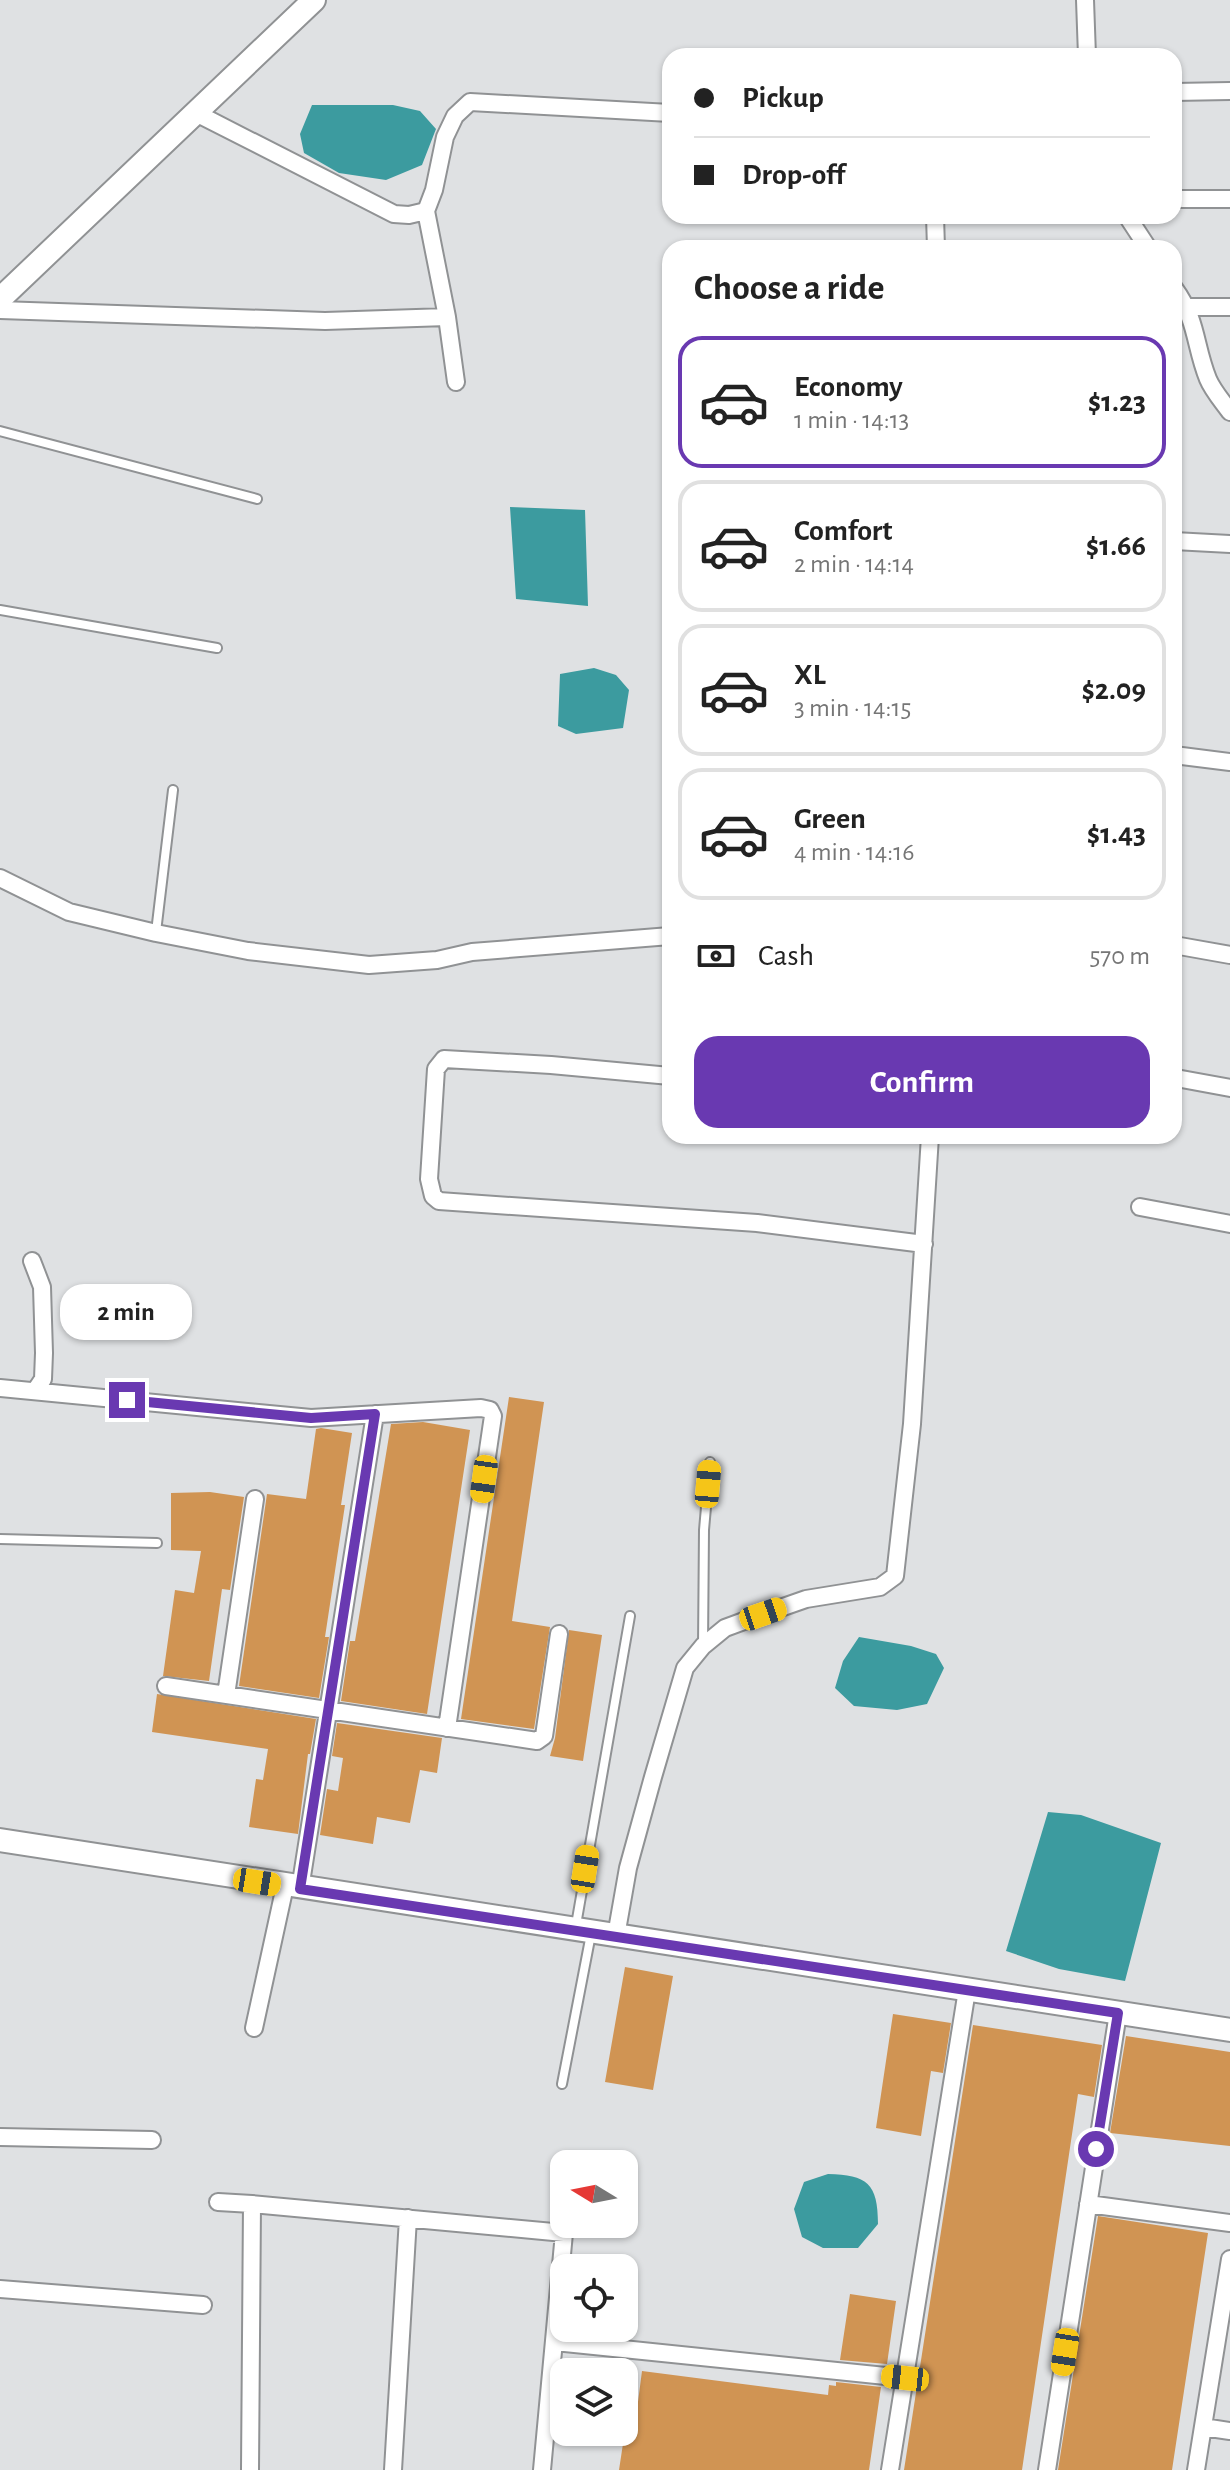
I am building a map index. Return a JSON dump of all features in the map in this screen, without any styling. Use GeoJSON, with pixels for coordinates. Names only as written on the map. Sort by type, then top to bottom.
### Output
{"type":"FeatureCollection","features":[{"type":"Feature","properties":{"kind":"street"},"geometry":{"type":"LineString","coordinates":[[0,299],[314,0]]}},
{"type":"Feature","properties":{"kind":"street"},"geometry":{"type":"LineString","coordinates":[[1085,0],[1087,48]]}},
{"type":"Feature","properties":{"kind":"street"},"geometry":{"type":"LineString","coordinates":[[1182,92],[1230,91]]}},
{"type":"Feature","properties":{"kind":"street"},"geometry":{"type":"LineString","coordinates":[[456,382],[426,211],[434,190],[445,137],[455,116],[470,102],[662,113]]}},
{"type":"Feature","properties":{"kind":"street"},"geometry":{"type":"LineString","coordinates":[[194,112],[394,214],[426,211]]}},
{"type":"Feature","properties":{"kind":"street"},"geometry":{"type":"LineString","coordinates":[[1182,199],[1230,199]]}},
{"type":"Feature","properties":{"kind":"street"},"geometry":{"type":"LineString","coordinates":[[1182,299],[1188,307],[1209,382],[1230,412]]}},
{"type":"Feature","properties":{"kind":"street"},"geometry":{"type":"LineString","coordinates":[[1188,307],[1230,307]]}},
{"type":"Feature","properties":{"kind":"street"},"geometry":{"type":"LineString","coordinates":[[0,310],[325,321],[447,317]]}},
{"type":"Feature","properties":{"kind":"street"},"geometry":{"type":"LineString","coordinates":[[1182,541],[1230,544]]}},
{"type":"Feature","properties":{"kind":"street"},"geometry":{"type":"LineString","coordinates":[[1182,756],[1230,762]]}},
{"type":"Feature","properties":{"kind":"street"},"geometry":{"type":"LineString","coordinates":[[0,878],[69,912],[156,933],[248,951],[369,965],[437,960],[472,952],[662,937]]}},
{"type":"Feature","properties":{"kind":"street"},"geometry":{"type":"LineString","coordinates":[[1182,946],[1230,955]]}},
{"type":"Feature","properties":{"kind":"street"},"geometry":{"type":"LineString","coordinates":[[662,1075],[551,1065],[440,1061],[436,1069],[429,1179],[433,1196],[439,1201],[757,1223],[924,1244]]}},
{"type":"Feature","properties":{"kind":"street"},"geometry":{"type":"LineString","coordinates":[[1182,1079],[1230,1088]]}},
{"type":"Feature","properties":{"kind":"street"},"geometry":{"type":"LineString","coordinates":[[616,1936],[628,1868],[685,1668],[703,1646],[725,1628],[806,1599],[880,1587],[895,1576],[912,1424],[930,1144]]}},
{"type":"Feature","properties":{"kind":"street"},"geometry":{"type":"LineString","coordinates":[[1140,1207],[1230,1224]]}},
{"type":"Feature","properties":{"kind":"street"},"geometry":{"type":"LineString","coordinates":[[32,1261],[42,1287],[44,1353],[43,1379],[35,1391]]}},
{"type":"Feature","properties":{"kind":"street"},"geometry":{"type":"LineString","coordinates":[[0,1388],[311,1418],[490,1410],[493,1416],[447,1728]]}},
{"type":"Feature","properties":{"kind":"street"},"geometry":{"type":"LineString","coordinates":[[254,2028],[293,1888],[328,1710],[375,1414]]}},
{"type":"Feature","properties":{"kind":"street"},"geometry":{"type":"LineString","coordinates":[[226,1695],[255,1499]]}},
{"type":"Feature","properties":{"kind":"street"},"geometry":{"type":"LineString","coordinates":[[166,1686],[542,1740],[559,1634]]}},
{"type":"Feature","properties":{"kind":"street"},"geometry":{"type":"LineString","coordinates":[[0,1840],[293,1888],[1230,2030]]}},
{"type":"Feature","properties":{"kind":"street"},"geometry":{"type":"LineString","coordinates":[[890,2470],[967,1990]]}},
{"type":"Feature","properties":{"kind":"street"},"geometry":{"type":"LineString","coordinates":[[1047,2470],[1118,2013]]}},
{"type":"Feature","properties":{"kind":"street"},"geometry":{"type":"LineString","coordinates":[[0,2137],[152,2140]]}},
{"type":"Feature","properties":{"kind":"street"},"geometry":{"type":"LineString","coordinates":[[218,2202],[564,2233],[562,2254]]}},
{"type":"Feature","properties":{"kind":"street"},"geometry":{"type":"LineString","coordinates":[[250,2470],[252,2204]]}},
{"type":"Feature","properties":{"kind":"street"},"geometry":{"type":"LineString","coordinates":[[1088,2204],[1230,2223]]}},
{"type":"Feature","properties":{"kind":"street"},"geometry":{"type":"LineString","coordinates":[[393,2470],[408,2218]]}},
{"type":"Feature","properties":{"kind":"street"},"geometry":{"type":"LineString","coordinates":[[1196,2470],[1230,2259]]}},
{"type":"Feature","properties":{"kind":"street"},"geometry":{"type":"LineString","coordinates":[[0,2289],[203,2305]]}},
{"type":"Feature","properties":{"kind":"street"},"geometry":{"type":"LineString","coordinates":[[542,2470],[555,2342],[905,2378]]}},
{"type":"Feature","properties":{"kind":"street"},"geometry":{"type":"LineString","coordinates":[[1203,2427],[1230,2431]]}},
{"type":"Feature","properties":{"kind":"lane"},"geometry":{"type":"LineString","coordinates":[[0,431],[257,499]]}},
{"type":"Feature","properties":{"kind":"lane"},"geometry":{"type":"LineString","coordinates":[[0,610],[217,648]]}},
{"type":"Feature","properties":{"kind":"lane"},"geometry":{"type":"LineString","coordinates":[[156,933],[173,790]]}},
{"type":"Feature","properties":{"kind":"lane"},"geometry":{"type":"LineString","coordinates":[[703,1646],[704,1530],[710,1462]]}},
{"type":"Feature","properties":{"kind":"lane"},"geometry":{"type":"LineString","coordinates":[[0,1539],[157,1543]]}},
{"type":"Feature","properties":{"kind":"lane"},"geometry":{"type":"LineString","coordinates":[[562,2084],[630,1616]]}},
{"type":"Feature","properties":{"kind":"water"},"geometry":{"type":"Polygon","coordinates":[[[312,105],[393,105],[420,111],[436,129],[422,165],[386,180],[339,173],[304,153],[300,134],[312,105]]]}},
{"type":"Feature","properties":{"kind":"water"},"geometry":{"type":"Polygon","coordinates":[[[510,507],[585,510],[588,606],[516,599],[510,507]]]}},
{"type":"Feature","properties":{"kind":"water"},"geometry":{"type":"Polygon","coordinates":[[[594,668],[616,675],[629,690],[623,728],[576,734],[558,726],[560,674],[594,668]]]}},
{"type":"Feature","properties":{"kind":"water"},"geometry":{"type":"Polygon","coordinates":[[[859,1637],[911,1646],[936,1654],[944,1668],[927,1704],[897,1710],[854,1706],[835,1688],[843,1661],[859,1637]]]}},
{"type":"Feature","properties":{"kind":"water"},"geometry":{"type":"Polygon","coordinates":[[[1048,1812],[1081,1815],[1161,1843],[1125,1981],[1059,1969],[1006,1951],[1048,1812]]]}},
{"type":"Feature","properties":{"kind":"water"},"geometry":{"type":"Polygon","coordinates":[[[828,2174],[861,2179],[868,2184],[876,2199],[878,2224],[858,2248],[823,2248],[802,2237],[794,2209],[804,2182],[828,2174]]]}},
{"type":"Feature","properties":{"kind":"building"},"geometry":{"type":"Polygon","coordinates":[[[509,1397],[544,1402],[512,1621],[550,1627],[534,1729],[461,1719],[509,1397]]]}},
{"type":"Feature","properties":{"kind":"building"},"geometry":{"type":"Polygon","coordinates":[[[423,1422],[470,1430],[427,1714],[341,1701],[350,1641],[355,1641],[391,1424],[423,1422]]]}},
{"type":"Feature","properties":{"kind":"building"},"geometry":{"type":"Polygon","coordinates":[[[316,1429],[352,1433],[319,1698],[239,1686],[267,1494],[306,1499],[316,1429]]]}},
{"type":"Feature","properties":{"kind":"building"},"geometry":{"type":"Polygon","coordinates":[[[210,1492],[244,1497],[230,1590],[222,1589],[209,1681],[163,1676],[175,1590],[194,1593],[201,1551],[171,1550],[171,1493],[210,1492]]]}},
{"type":"Feature","properties":{"kind":"building"},"geometry":{"type":"Polygon","coordinates":[[[569,1630],[602,1635],[583,1761],[550,1756],[569,1630]]]}},
{"type":"Feature","properties":{"kind":"building"},"geometry":{"type":"Polygon","coordinates":[[[157,1694],[316,1719],[308,1754],[298,1834],[249,1827],[256,1779],[263,1780],[268,1749],[152,1732],[157,1694]]]}},
{"type":"Feature","properties":{"kind":"building"},"geometry":{"type":"Polygon","coordinates":[[[337,1723],[442,1738],[437,1773],[420,1770],[410,1823],[377,1817],[373,1844],[320,1835],[327,1789],[338,1791],[343,1758],[332,1756],[337,1723]]]}},
{"type":"Feature","properties":{"kind":"building"},"geometry":{"type":"Polygon","coordinates":[[[625,1967],[673,1976],[653,2090],[605,2082],[625,1967]]]}},
{"type":"Feature","properties":{"kind":"building"},"geometry":{"type":"Polygon","coordinates":[[[893,2014],[951,2023],[943,2073],[931,2071],[921,2136],[876,2128],[893,2014]]]}},
{"type":"Feature","properties":{"kind":"building"},"geometry":{"type":"Polygon","coordinates":[[[973,2025],[1102,2045],[1094,2097],[1078,2094],[1022,2470],[904,2470],[973,2025]]]}},
{"type":"Feature","properties":{"kind":"building"},"geometry":{"type":"Polygon","coordinates":[[[1126,2036],[1230,2052],[1230,2146],[1110,2133],[1126,2036]]]}},
{"type":"Feature","properties":{"kind":"building"},"geometry":{"type":"Polygon","coordinates":[[[1098,2216],[1208,2233],[1172,2470],[1058,2470],[1098,2216]]]}},
{"type":"Feature","properties":{"kind":"building"},"geometry":{"type":"Polygon","coordinates":[[[850,2294],[896,2301],[887,2364],[840,2360],[850,2294]]]}},
{"type":"Feature","properties":{"kind":"building"},"geometry":{"type":"Polygon","coordinates":[[[642,2371],[828,2395],[829,2385],[836,2386],[836,2382],[881,2387],[869,2470],[619,2470],[623,2446],[638,2446],[642,2371]]]}},
{"type":"Feature","properties":{"kind":"route"},"geometry":{"type":"LineString","coordinates":[[127,1400],[311,1418],[375,1414],[300,1889],[1118,2013],[1096,2149]]}}]}
